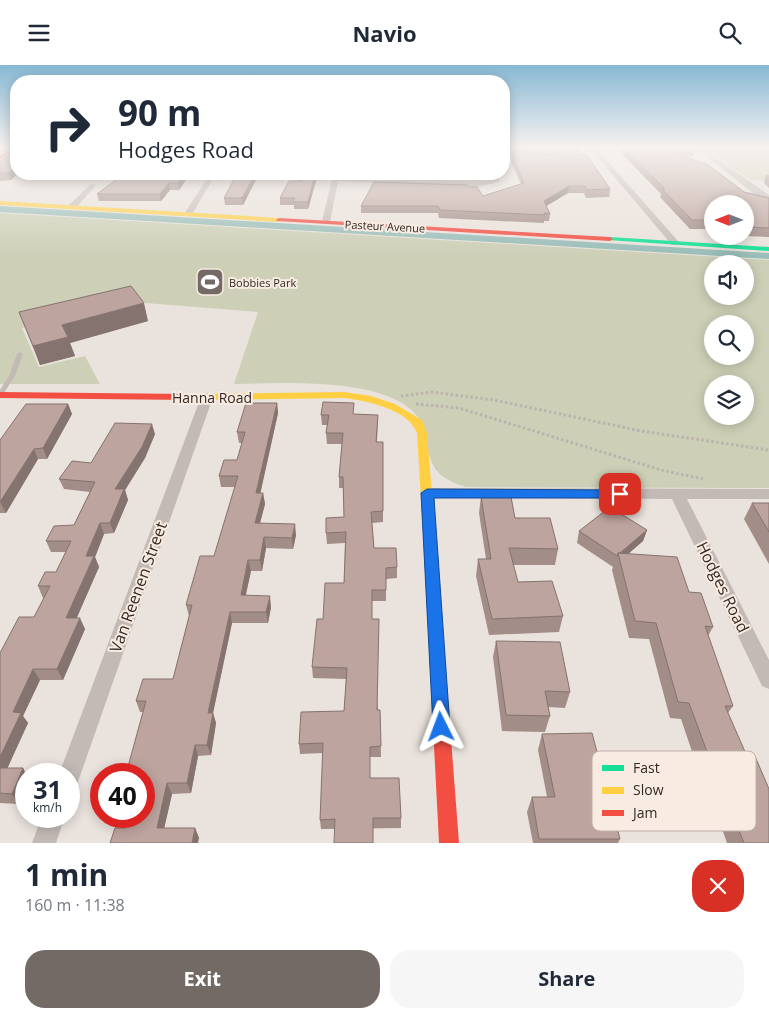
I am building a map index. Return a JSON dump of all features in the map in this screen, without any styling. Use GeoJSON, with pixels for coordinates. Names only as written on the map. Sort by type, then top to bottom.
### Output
{"type":"FeatureCollection","features":[{"type":"Feature","properties":{"kind":"street"},"geometry":{"type":"LineString","coordinates":[[188,214],[207,183]]}},
{"type":"Feature","properties":{"kind":"street"},"geometry":{"type":"LineString","coordinates":[[326,222],[334,183]]}},
{"type":"Feature","properties":{"kind":"street"},"geometry":{"type":"LineString","coordinates":[[457,183],[485,185],[491,183]]}},
{"type":"Feature","properties":{"kind":"street"},"geometry":{"type":"LineString","coordinates":[[624,183],[675,243]]}},
{"type":"Feature","properties":{"kind":"street"},"geometry":{"type":"LineString","coordinates":[[746,183],[769,198]]}},
{"type":"Feature","properties":{"kind":"street"},"geometry":{"type":"LineString","coordinates":[[72,207],[93,185]]}},
{"type":"Feature","properties":{"kind":"street","name":"Pasteur Avenue"},"geometry":{"type":"LineString","coordinates":[[0,203],[769,249]]}},
{"type":"Feature","properties":{"kind":"street","name":"Hanna Road"},"geometry":{"type":"LineString","coordinates":[[0,395],[207,397],[344,395],[371,399],[401,411],[418,422],[422,433],[427,493]]}},
{"type":"Feature","properties":{"kind":"street","name":"Van Reenen Street"},"geometry":{"type":"LineString","coordinates":[[74,763],[207,397]]}},
{"type":"Feature","properties":{"kind":"street"},"geometry":{"type":"LineString","coordinates":[[449,843],[427,493],[769,494]]}},
{"type":"Feature","properties":{"kind":"street","name":"Hodges Road"},"geometry":{"type":"LineString","coordinates":[[678,495],[769,680]]}},
{"type":"Feature","properties":{"kind":"street"},"geometry":{"type":"LineString","coordinates":[[44,843],[50,828]]}},
{"type":"Feature","properties":{"kind":"lane"},"geometry":{"type":"LineString","coordinates":[[0,395],[12,376],[20,354]]}},
{"type":"Feature","properties":{"kind":"path"},"geometry":{"type":"LineString","coordinates":[[371,399],[432,392],[441,393],[494,400],[642,431],[769,450]]}},
{"type":"Feature","properties":{"kind":"path"},"geometry":{"type":"LineString","coordinates":[[410,403],[459,408],[661,470],[706,480]]}},
{"type":"Feature","properties":{"kind":"green space"},"geometry":{"type":"Polygon","coordinates":[[[0,213],[704,256],[704,305],[754,305],[754,259],[769,260],[769,488],[466,487],[446,479],[436,469],[429,455],[418,417],[403,404],[383,394],[359,388],[305,383],[234,384],[258,312],[133,302],[22,328],[39,367],[85,356],[100,384],[0,384],[0,213]]]}},
{"type":"Feature","properties":{"kind":"building"},"geometry":{"type":"Polygon","coordinates":[[[111,183],[169,183],[160,194],[97,194],[111,183]]]}},
{"type":"Feature","properties":{"kind":"building"},"geometry":{"type":"Polygon","coordinates":[[[232,183],[250,183],[242,198],[224,198],[232,183]]]}},
{"type":"Feature","properties":{"kind":"building"},"geometry":{"type":"Polygon","coordinates":[[[288,183],[313,183],[308,202],[293,202],[295,198],[280,198],[288,183]]]}},
{"type":"Feature","properties":{"kind":"building"},"geometry":{"type":"Polygon","coordinates":[[[373,183],[467,185],[468,187],[477,187],[483,196],[523,183],[606,183],[610,189],[587,190],[585,186],[569,186],[544,201],[550,214],[544,213],[545,215],[440,210],[438,206],[361,206],[373,183]]]}},
{"type":"Feature","properties":{"kind":"building"},"geometry":{"type":"Polygon","coordinates":[[[659,183],[732,183],[744,192],[769,198],[769,228],[754,227],[754,195],[704,195],[704,220],[692,220],[662,189],[665,189],[659,183]]]}},
{"type":"Feature","properties":{"kind":"building"},"geometry":{"type":"Polygon","coordinates":[[[131,286],[144,303],[62,325],[68,337],[33,346],[19,312],[131,286]]]}},
{"type":"Feature","properties":{"kind":"building"},"geometry":{"type":"Polygon","coordinates":[[[323,402],[354,403],[353,414],[378,415],[376,442],[383,442],[383,511],[371,512],[374,548],[396,548],[397,567],[386,568],[386,590],[372,590],[372,619],[379,619],[377,710],[380,710],[381,746],[370,747],[370,778],[399,778],[401,818],[373,818],[373,843],[334,843],[335,819],[320,820],[323,743],[299,744],[301,712],[344,711],[347,668],[312,667],[317,619],[323,619],[325,583],[344,583],[346,532],[326,533],[326,518],[344,517],[343,477],[339,477],[343,433],[326,433],[329,415],[321,415],[323,402]]]}},
{"type":"Feature","properties":{"kind":"building"},"geometry":{"type":"Polygon","coordinates":[[[246,403],[277,403],[256,493],[263,493],[255,523],[295,524],[292,538],[264,537],[260,560],[248,560],[241,595],[270,596],[266,612],[230,612],[208,713],[213,713],[207,745],[195,745],[187,783],[167,783],[157,828],[195,828],[192,843],[110,843],[115,828],[155,828],[155,763],[129,763],[146,701],[136,701],[143,679],[173,679],[192,605],[186,605],[200,556],[214,556],[238,476],[219,476],[224,460],[237,460],[245,432],[237,432],[246,403]]]}},
{"type":"Feature","properties":{"kind":"building"},"geometry":{"type":"Polygon","coordinates":[[[26,404],[68,404],[43,448],[34,449],[0,502],[0,440],[26,404]]]}},
{"type":"Feature","properties":{"kind":"building"},"geometry":{"type":"Polygon","coordinates":[[[115,423],[152,424],[142,447],[115,489],[124,489],[110,523],[100,523],[86,556],[94,556],[66,618],[80,618],[57,669],[33,669],[13,712],[21,713],[0,757],[0,653],[19,617],[34,617],[50,586],[38,586],[45,572],[56,572],[71,541],[46,541],[54,526],[74,525],[95,482],[59,479],[72,461],[91,463],[115,423]]]}},
{"type":"Feature","properties":{"kind":"building"},"geometry":{"type":"Polygon","coordinates":[[[481,497],[511,497],[515,518],[550,518],[558,549],[509,548],[518,582],[552,581],[563,616],[492,619],[478,559],[491,559],[481,497]]]}},
{"type":"Feature","properties":{"kind":"building"},"geometry":{"type":"Polygon","coordinates":[[[752,503],[769,503],[769,532],[752,503]]]}},
{"type":"Feature","properties":{"kind":"building"},"geometry":{"type":"Polygon","coordinates":[[[610,507],[647,530],[618,553],[617,556],[579,531],[610,507]]]}},
{"type":"Feature","properties":{"kind":"building"},"geometry":{"type":"Polygon","coordinates":[[[618,553],[677,557],[689,592],[701,593],[713,627],[705,626],[733,706],[725,706],[745,751],[707,751],[689,703],[678,702],[656,623],[635,621],[618,553]]]}},
{"type":"Feature","properties":{"kind":"building"},"geometry":{"type":"Polygon","coordinates":[[[496,641],[560,642],[570,692],[545,691],[550,716],[506,715],[496,641]]]}},
{"type":"Feature","properties":{"kind":"building"},"geometry":{"type":"Polygon","coordinates":[[[592,733],[597,751],[592,751],[592,831],[618,831],[620,839],[539,839],[532,797],[555,797],[542,734],[592,733]]]}},
{"type":"Feature","properties":{"kind":"building"},"geometry":{"type":"Polygon","coordinates":[[[756,759],[769,789],[769,843],[744,843],[739,831],[756,831],[756,759]]]}},
{"type":"Feature","properties":{"kind":"building"},"geometry":{"type":"Polygon","coordinates":[[[0,768],[15,768],[15,787],[12,794],[0,793],[0,768]]]}},
{"type":"Feature","properties":{"kind":"waterway"},"geometry":{"type":"LineString","coordinates":[[0,209],[769,256]]}},
{"type":"Feature","properties":{"kind":"traffic: fast"},"geometry":{"type":"LineString","coordinates":[[610,239],[769,249]]}},
{"type":"Feature","properties":{"kind":"traffic: slow"},"geometry":{"type":"LineString","coordinates":[[0,203],[279,220]]}},
{"type":"Feature","properties":{"kind":"traffic: slow"},"geometry":{"type":"LineString","coordinates":[[189,397],[344,395],[371,399],[391,406],[418,422],[422,433],[429,531]]}},
{"type":"Feature","properties":{"kind":"traffic: jam"},"geometry":{"type":"LineString","coordinates":[[279,220],[610,239]]}},
{"type":"Feature","properties":{"kind":"traffic: jam"},"geometry":{"type":"LineString","coordinates":[[0,395],[189,397]]}},
{"type":"Feature","properties":{"kind":"traffic: jam"},"geometry":{"type":"LineString","coordinates":[[429,531],[449,843]]}},
{"type":"Feature","properties":{"kind":"place","name":"Bobbies Park"},"geometry":{"type":"Point","coordinates":[210,282]}},
{"type":"Feature","properties":{"kind":"route"},"geometry":{"type":"LineString","coordinates":[[441,727],[427,493],[620,494]]}}]}
